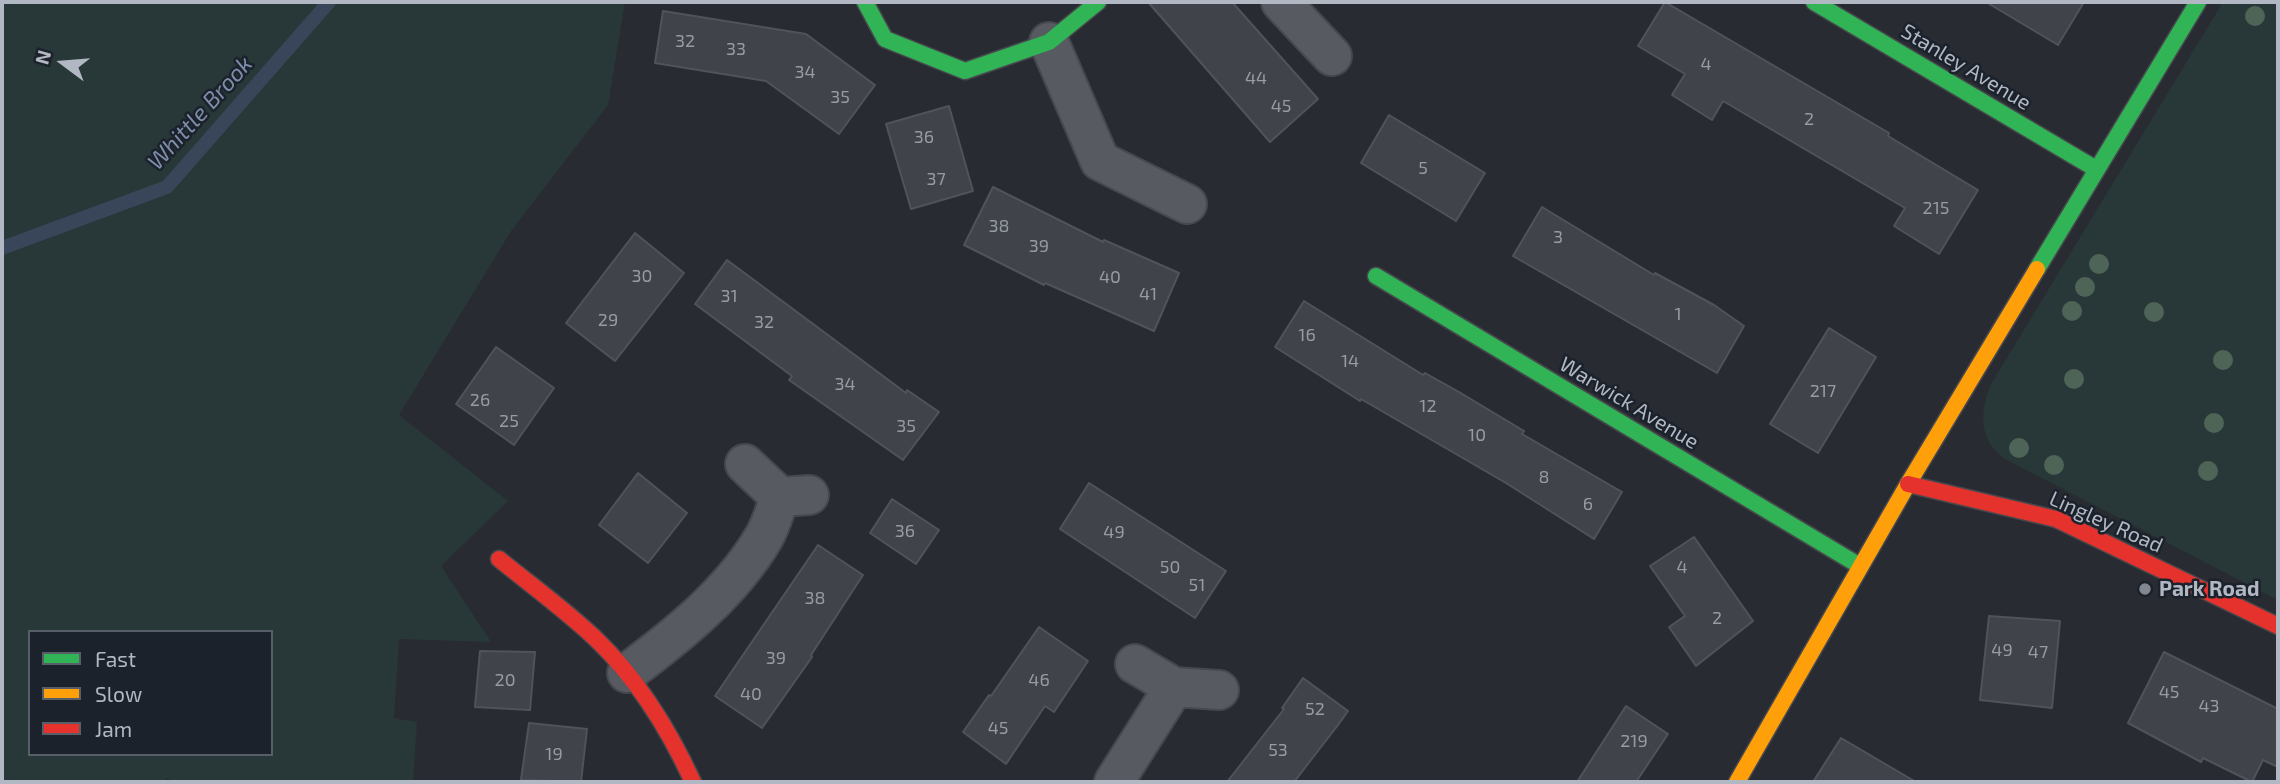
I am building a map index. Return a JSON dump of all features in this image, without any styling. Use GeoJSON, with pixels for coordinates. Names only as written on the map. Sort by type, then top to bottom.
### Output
{"type":"FeatureCollection","features":[{"type":"Feature","properties":{"kind":"street"},"geometry":{"type":"LineString","coordinates":[[865,2],[885,39],[965,71],[1049,42],[1098,2]]}},
{"type":"Feature","properties":{"kind":"street"},"geometry":{"type":"LineString","coordinates":[[1281,2],[1332,56]]}},
{"type":"Feature","properties":{"kind":"street","name":"Stanley Avenue"},"geometry":{"type":"LineString","coordinates":[[1814,2],[2096,169]]}},
{"type":"Feature","properties":{"kind":"street"},"geometry":{"type":"LineString","coordinates":[[1737,782],[1908,484],[2198,2]]}},
{"type":"Feature","properties":{"kind":"street"},"geometry":{"type":"LineString","coordinates":[[1049,42],[1100,162],[1187,204]]}},
{"type":"Feature","properties":{"kind":"street","name":"Warwick Avenue"},"geometry":{"type":"LineString","coordinates":[[1376,276],[1860,566]]}},
{"type":"Feature","properties":{"kind":"street"},"geometry":{"type":"LineString","coordinates":[[627,673],[681,634],[743,569],[794,496],[746,464]]}},
{"type":"Feature","properties":{"kind":"street","name":"Lingley Road"},"geometry":{"type":"LineString","coordinates":[[1908,484],[2056,519],[2278,626]]}},
{"type":"Feature","properties":{"kind":"street"},"geometry":{"type":"LineString","coordinates":[[499,559],[584,627],[627,673],[663,723],[693,782]]}},
{"type":"Feature","properties":{"kind":"street"},"geometry":{"type":"LineString","coordinates":[[1135,664],[1174,687],[1219,690]]}},
{"type":"Feature","properties":{"kind":"street"},"geometry":{"type":"LineString","coordinates":[[1114,782],[1174,687]]}},
{"type":"Feature","properties":{"kind":"shaded area"},"geometry":{"type":"Polygon","coordinates":[[[2,2],[625,2],[608,105],[511,231],[399,415],[508,501],[441,566],[491,642],[399,639],[394,718],[417,722],[413,782],[175,782],[167,778],[164,782],[2,782],[2,2]]]}},
{"type":"Feature","properties":{"kind":"shaded area"},"geometry":{"type":"Polygon","coordinates":[[[2223,2],[2278,2],[2278,600],[2003,458],[1989,442],[1983,424],[1991,384],[2223,2]]]}},
{"type":"Feature","properties":{"kind":"building"},"geometry":{"type":"Polygon","coordinates":[[[1148,2],[1232,2],[1318,99],[1270,142],[1148,2]]]}},
{"type":"Feature","properties":{"kind":"building"},"geometry":{"type":"Polygon","coordinates":[[[1665,2],[1889,133],[1888,136],[1978,190],[1939,254],[1894,226],[1905,208],[1723,101],[1712,120],[1672,95],[1685,74],[1638,46],[1665,2]]]}},
{"type":"Feature","properties":{"kind":"building"},"geometry":{"type":"Polygon","coordinates":[[[1986,2],[2084,2],[2058,45],[1986,2]]]}},
{"type":"Feature","properties":{"kind":"building"},"geometry":{"type":"Polygon","coordinates":[[[663,11],[806,34],[875,85],[839,134],[766,81],[655,63],[663,11]]]}},
{"type":"Feature","properties":{"kind":"building"},"geometry":{"type":"Polygon","coordinates":[[[949,106],[973,191],[911,209],[886,124],[949,106]]]}},
{"type":"Feature","properties":{"kind":"building"},"geometry":{"type":"Polygon","coordinates":[[[1389,115],[1485,173],[1456,221],[1361,163],[1389,115]]]}},
{"type":"Feature","properties":{"kind":"building"},"geometry":{"type":"Polygon","coordinates":[[[993,187],[1103,242],[1104,240],[1179,273],[1154,331],[1045,283],[1044,285],[964,245],[993,187]]]}},
{"type":"Feature","properties":{"kind":"building"},"geometry":{"type":"Polygon","coordinates":[[[1542,207],[1654,275],[1655,273],[1714,305],[1744,326],[1717,373],[1513,256],[1542,207]]]}},
{"type":"Feature","properties":{"kind":"building"},"geometry":{"type":"Polygon","coordinates":[[[635,233],[684,273],[615,361],[566,323],[635,233]]]}},
{"type":"Feature","properties":{"kind":"building"},"geometry":{"type":"Polygon","coordinates":[[[727,260],[906,393],[907,390],[939,412],[903,460],[789,380],[792,376],[695,304],[727,260]]]}},
{"type":"Feature","properties":{"kind":"building"},"geometry":{"type":"Polygon","coordinates":[[[1304,301],[1423,375],[1425,373],[1459,392],[1524,431],[1522,434],[1622,492],[1594,539],[1506,483],[1361,399],[1360,401],[1275,347],[1304,301]]]}},
{"type":"Feature","properties":{"kind":"building"},"geometry":{"type":"Polygon","coordinates":[[[1829,328],[1876,357],[1818,453],[1770,424],[1829,328]]]}},
{"type":"Feature","properties":{"kind":"building"},"geometry":{"type":"Polygon","coordinates":[[[496,347],[554,388],[514,445],[456,404],[496,347]]]}},
{"type":"Feature","properties":{"kind":"building"},"geometry":{"type":"Polygon","coordinates":[[[638,473],[687,513],[648,563],[599,525],[638,473]]]}},
{"type":"Feature","properties":{"kind":"building"},"geometry":{"type":"Polygon","coordinates":[[[1089,483],[1226,571],[1195,618],[1060,529],[1089,483]]]}},
{"type":"Feature","properties":{"kind":"building"},"geometry":{"type":"Polygon","coordinates":[[[892,499],[939,530],[916,564],[870,533],[892,499]]]}},
{"type":"Feature","properties":{"kind":"building"},"geometry":{"type":"Polygon","coordinates":[[[1694,537],[1753,621],[1696,666],[1669,627],[1685,616],[1650,566],[1694,537]]]}},
{"type":"Feature","properties":{"kind":"building"},"geometry":{"type":"Polygon","coordinates":[[[818,545],[863,575],[812,657],[762,728],[715,696],[818,545]]]}},
{"type":"Feature","properties":{"kind":"building"},"geometry":{"type":"Polygon","coordinates":[[[1989,616],[2060,621],[2052,708],[1980,700],[1989,616]]]}},
{"type":"Feature","properties":{"kind":"building"},"geometry":{"type":"Polygon","coordinates":[[[1039,627],[1088,661],[1054,712],[1045,706],[1006,764],[963,732],[1039,627]]]}},
{"type":"Feature","properties":{"kind":"building"},"geometry":{"type":"Polygon","coordinates":[[[480,651],[535,652],[530,710],[475,707],[480,651]]]}},
{"type":"Feature","properties":{"kind":"building"},"geometry":{"type":"Polygon","coordinates":[[[2164,652],[2278,709],[2278,767],[2263,760],[2252,782],[2203,758],[2201,762],[2128,723],[2164,652]]]}},
{"type":"Feature","properties":{"kind":"building"},"geometry":{"type":"Polygon","coordinates":[[[1303,678],[1348,711],[1338,725],[1294,782],[1227,782],[1284,709],[1282,708],[1303,678]]]}},
{"type":"Feature","properties":{"kind":"building"},"geometry":{"type":"Polygon","coordinates":[[[1626,706],[1668,734],[1636,782],[1577,782],[1626,706]]]}},
{"type":"Feature","properties":{"kind":"building"},"geometry":{"type":"Polygon","coordinates":[[[529,723],[587,729],[581,782],[521,780],[529,723]]]}},
{"type":"Feature","properties":{"kind":"building"},"geometry":{"type":"Polygon","coordinates":[[[1841,738],[1916,782],[1813,782],[1841,738]]]}},
{"type":"Feature","properties":{"kind":"waterway","name":"Whittle Brook"},"geometry":{"type":"LineString","coordinates":[[2,248],[167,187],[329,2]]}},
{"type":"Feature","properties":{"kind":"traffic: fast"},"geometry":{"type":"LineString","coordinates":[[865,2],[885,39],[965,71],[1049,42],[1098,2]]}},
{"type":"Feature","properties":{"kind":"traffic: fast"},"geometry":{"type":"LineString","coordinates":[[1814,2],[2096,169]]}},
{"type":"Feature","properties":{"kind":"traffic: fast"},"geometry":{"type":"LineString","coordinates":[[2037,269],[2198,2]]}},
{"type":"Feature","properties":{"kind":"traffic: fast"},"geometry":{"type":"LineString","coordinates":[[1376,276],[1860,566]]}},
{"type":"Feature","properties":{"kind":"traffic: slow"},"geometry":{"type":"LineString","coordinates":[[1737,782],[1908,484],[2037,269]]}},
{"type":"Feature","properties":{"kind":"traffic: jam"},"geometry":{"type":"LineString","coordinates":[[1908,484],[2056,519],[2278,626]]}},
{"type":"Feature","properties":{"kind":"traffic: jam"},"geometry":{"type":"LineString","coordinates":[[499,559],[574,619],[613,656],[652,707],[693,782]]}},
{"type":"Feature","properties":{"kind":"place","name":"Park Road"},"geometry":{"type":"Point","coordinates":[2145,589]}}]}
